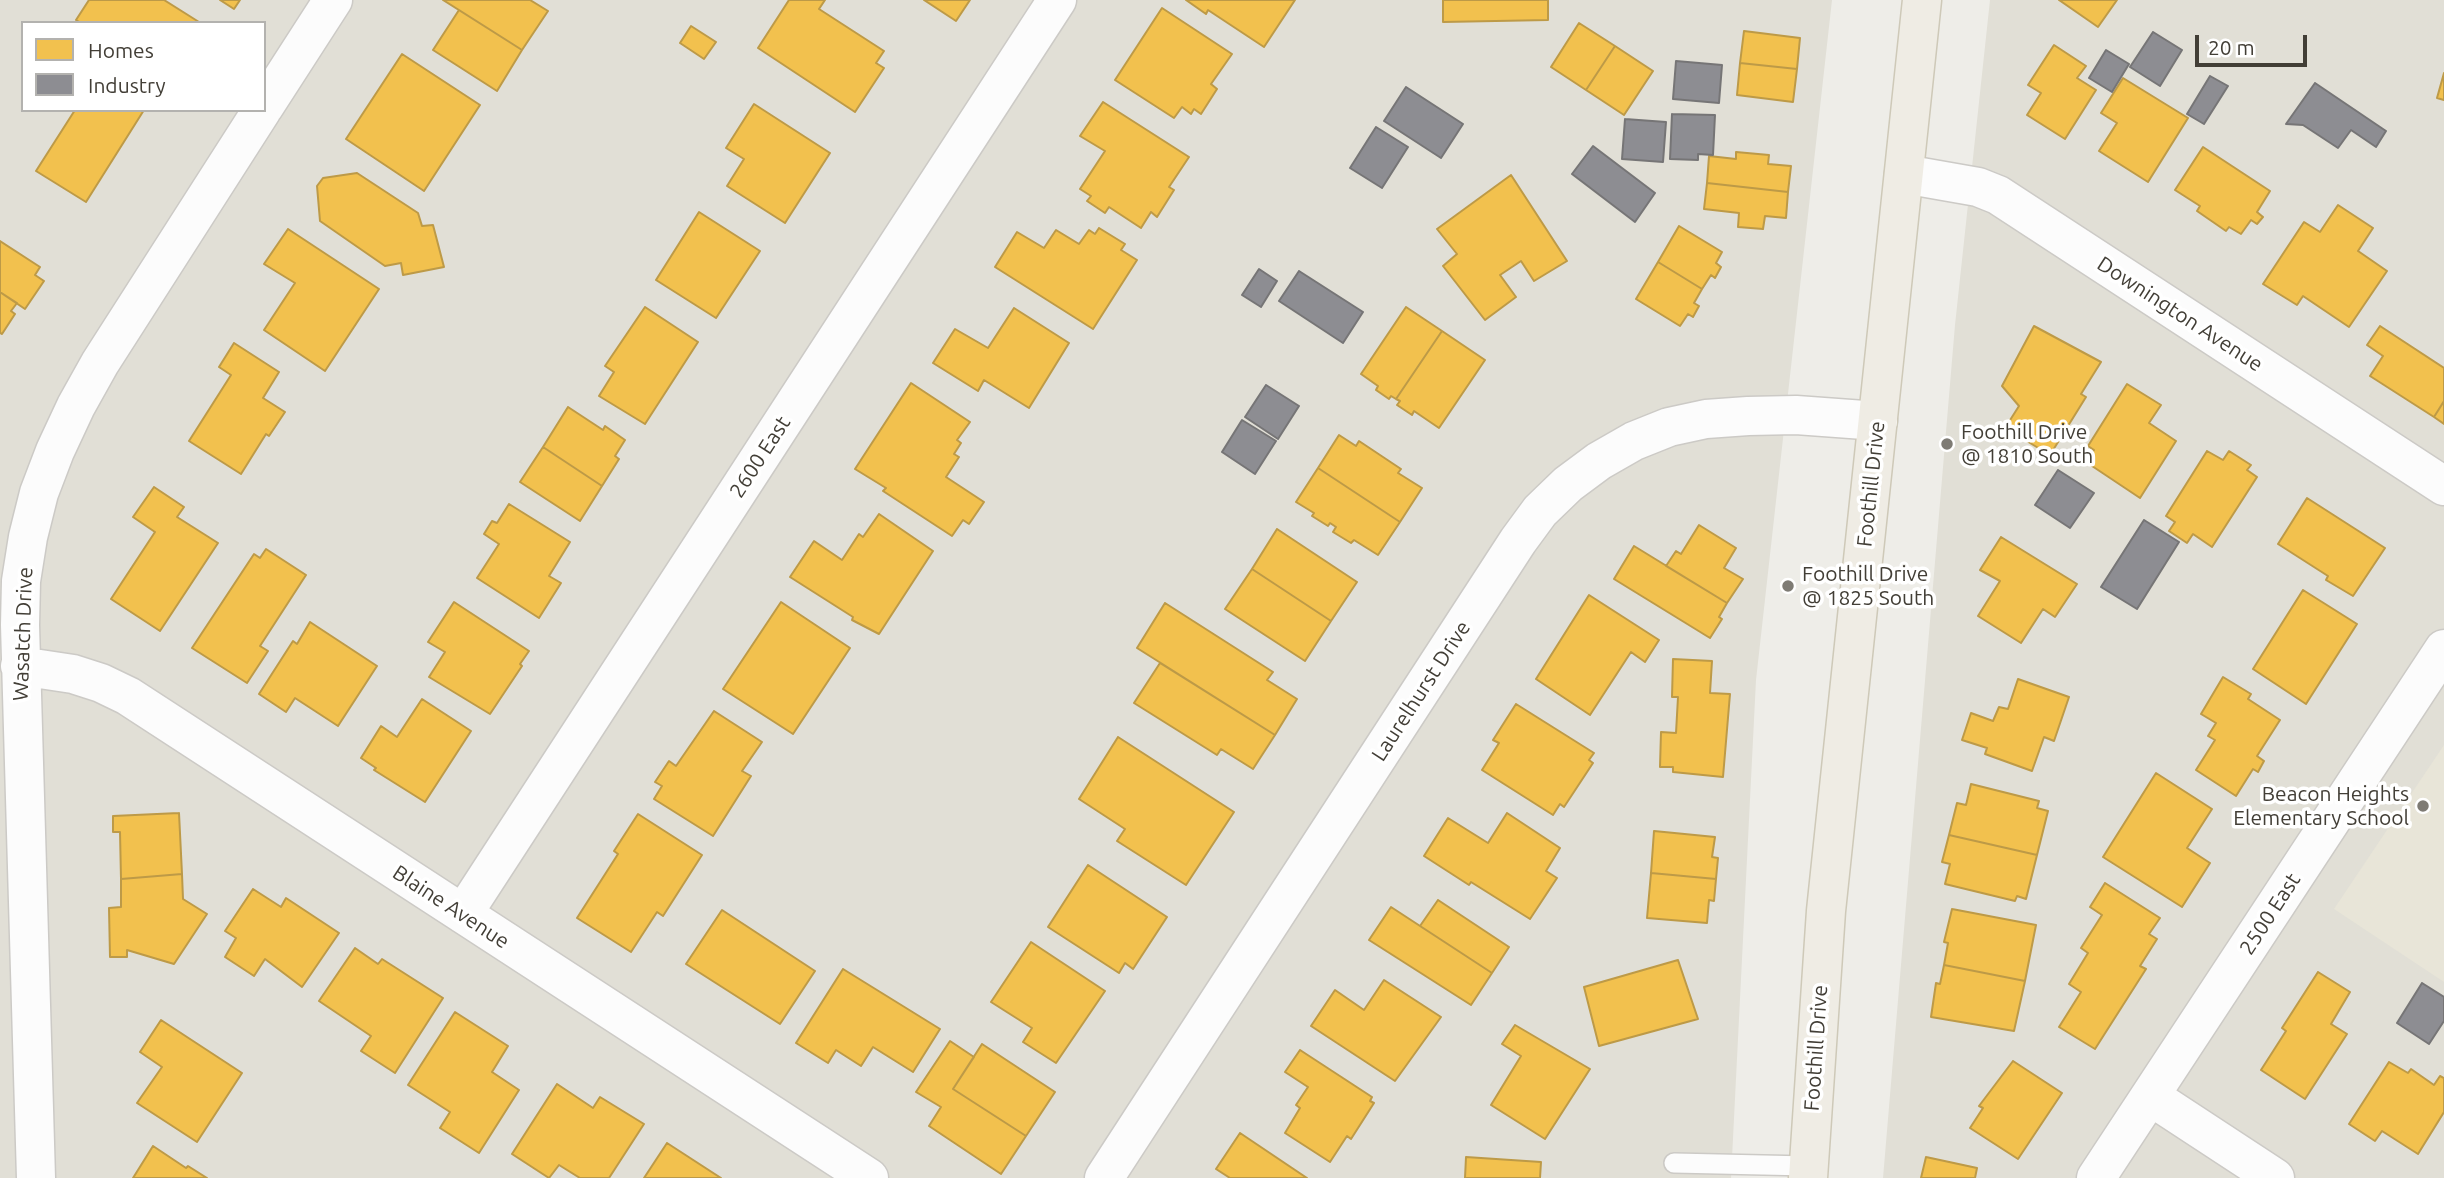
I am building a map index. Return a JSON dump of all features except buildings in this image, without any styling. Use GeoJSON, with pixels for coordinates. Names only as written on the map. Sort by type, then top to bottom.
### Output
{"type":"FeatureCollection","features":[{"type":"Feature","properties":{"kind":"main road","name":"Foothill Drive"},"geometry":{"type":"LineString","coordinates":[[1808,1172],[1828,898],[1922,0]]}},
{"type":"Feature","properties":{"kind":"street","name":"Wasatch Drive"},"geometry":{"type":"LineString","coordinates":[[266,104],[333,0]]}},
{"type":"Feature","properties":{"kind":"street","name":"2600 East"},"geometry":{"type":"LineString","coordinates":[[463,914],[1057,0]]}},
{"type":"Feature","properties":{"kind":"street","name":"Wasatch Drive"},"geometry":{"type":"LineString","coordinates":[[36,1178],[12,782],[20,666],[21,581],[28,537],[39,493],[54,451],[100,363],[261,112]]}},
{"type":"Feature","properties":{"kind":"street","name":"Downington Avenue"},"geometry":{"type":"LineString","coordinates":[[1904,174],[1978,187],[1998,195],[2444,486]]}},
{"type":"Feature","properties":{"kind":"street","name":"Laurelhurst Drive"},"geometry":{"type":"LineString","coordinates":[[1104,1178],[1518,541],[1540,511],[1558,493],[1599,461],[1634,441],[1669,427],[1706,419],[1748,416],[1796,415],[1878,421]]}},
{"type":"Feature","properties":{"kind":"street","name":"2500 East"},"geometry":{"type":"LineString","coordinates":[[2096,1178],[2444,649]]}},
{"type":"Feature","properties":{"kind":"street","name":"Blaine Avenue"},"geometry":{"type":"LineString","coordinates":[[20,666],[73,674],[128,696],[869,1178]]}},
{"type":"Feature","properties":{"kind":"street"},"geometry":{"type":"LineString","coordinates":[[2150,1096],[2274,1178]]}},
{"type":"Feature","properties":{"kind":"lane"},"geometry":{"type":"LineString","coordinates":[[1674,1163],[1808,1172]]}},
{"type":"Feature","properties":{"kind":"shaded area"},"geometry":{"type":"Polygon","coordinates":[[[0,0],[1832,0],[1756,680],[1731,1178],[0,1178],[0,0]]]}},
{"type":"Feature","properties":{"kind":"shaded area"},"geometry":{"type":"Polygon","coordinates":[[[1990,0],[2444,0],[2444,1178],[1883,1178],[1955,325],[1990,0]]]}},
{"type":"Feature","properties":{"kind":"shaded area","name":"Beacon Heights Elementary School"},"geometry":{"type":"Polygon","coordinates":[[[2444,745],[2444,982],[2334,909],[2444,745]]]}},
{"type":"Feature","properties":{"kind":"place","name":"Foothill Drive @ 1810 South"},"geometry":{"type":"Point","coordinates":[1947,444]}},
{"type":"Feature","properties":{"kind":"place","name":"Foothill Drive @ 1825 South"},"geometry":{"type":"Point","coordinates":[1788,586]}},
{"type":"Feature","properties":{"kind":"place","name":"Beacon Heights Elementary School"},"geometry":{"type":"Point","coordinates":[2423,806]}}]}
